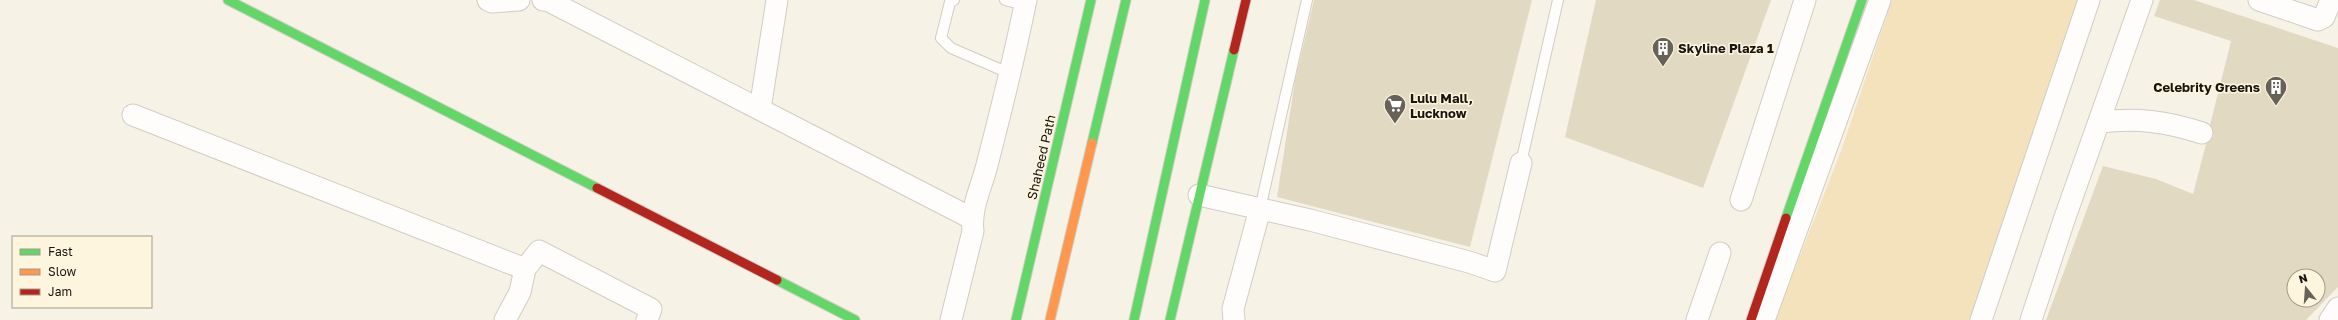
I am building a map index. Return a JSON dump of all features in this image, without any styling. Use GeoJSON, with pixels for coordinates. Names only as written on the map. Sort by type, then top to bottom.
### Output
{"type":"FeatureCollection","features":[{"type":"Feature","properties":{"kind":"main road"},"geometry":{"type":"LineString","coordinates":[[228,0],[856,320]]}},
{"type":"Feature","properties":{"kind":"main road","name":"Shaheed Path"},"geometry":{"type":"LineString","coordinates":[[1016,320],[1091,0]]}},
{"type":"Feature","properties":{"kind":"main road"},"geometry":{"type":"LineString","coordinates":[[1050,320],[1126,0]]}},
{"type":"Feature","properties":{"kind":"main road"},"geometry":{"type":"LineString","coordinates":[[1134,320],[1205,0]]}},
{"type":"Feature","properties":{"kind":"main road"},"geometry":{"type":"LineString","coordinates":[[1170,320],[1246,0]]}},
{"type":"Feature","properties":{"kind":"main road"},"geometry":{"type":"LineString","coordinates":[[1751,320],[1862,0]]}},
{"type":"Feature","properties":{"kind":"street"},"geometry":{"type":"LineString","coordinates":[[488,0],[492,2],[519,0]]}},
{"type":"Feature","properties":{"kind":"street"},"geometry":{"type":"LineString","coordinates":[[547,0],[971,218]]}},
{"type":"Feature","properties":{"kind":"street"},"geometry":{"type":"LineString","coordinates":[[760,109],[777,0]]}},
{"type":"Feature","properties":{"kind":"street"},"geometry":{"type":"LineString","coordinates":[[1741,200],[1805,0]]}},
{"type":"Feature","properties":{"kind":"street"},"geometry":{"type":"LineString","coordinates":[[1764,320],[1880,0]]}},
{"type":"Feature","properties":{"kind":"street"},"geometry":{"type":"LineString","coordinates":[[1981,320],[2090,0]]}},
{"type":"Feature","properties":{"kind":"street"},"geometry":{"type":"LineString","coordinates":[[1989,320],[2067,105],[2090,0]]}},
{"type":"Feature","properties":{"kind":"street"},"geometry":{"type":"LineString","coordinates":[[2031,320],[2142,0]]}},
{"type":"Feature","properties":{"kind":"street"},"geometry":{"type":"LineString","coordinates":[[2259,0],[2318,20],[2324,17],[2331,0]]}},
{"type":"Feature","properties":{"kind":"street"},"geometry":{"type":"LineString","coordinates":[[951,320],[973,231],[971,218],[983,183],[1011,74],[1025,2]]}},
{"type":"Feature","properties":{"kind":"street"},"geometry":{"type":"LineString","coordinates":[[133,116],[526,269]]}},
{"type":"Feature","properties":{"kind":"street"},"geometry":{"type":"LineString","coordinates":[[2099,122],[2148,120],[2175,124],[2202,133]]}},
{"type":"Feature","properties":{"kind":"street"},"geometry":{"type":"LineString","coordinates":[[1200,195],[1454,258],[1495,271],[1521,163]]}},
{"type":"Feature","properties":{"kind":"street"},"geometry":{"type":"LineString","coordinates":[[1234,320],[1233,309],[1260,209]]}},
{"type":"Feature","properties":{"kind":"street"},"geometry":{"type":"LineString","coordinates":[[505,320],[520,292],[526,269],[539,251],[651,309],[647,320]]}},
{"type":"Feature","properties":{"kind":"street"},"geometry":{"type":"LineString","coordinates":[[1696,320],[1720,253]]}},
{"type":"Feature","properties":{"kind":"street"},"geometry":{"type":"LineString","coordinates":[[2330,320],[2338,308]]}},
{"type":"Feature","properties":{"kind":"lane"},"geometry":{"type":"LineString","coordinates":[[954,0],[950,2],[941,38],[951,48],[1011,74]]}},
{"type":"Feature","properties":{"kind":"lane"},"geometry":{"type":"LineString","coordinates":[[1005,0],[1025,2]]}},
{"type":"Feature","properties":{"kind":"lane"},"geometry":{"type":"LineString","coordinates":[[1260,209],[1306,0]]}},
{"type":"Feature","properties":{"kind":"lane"},"geometry":{"type":"LineString","coordinates":[[1521,163],[1558,0]]}},
{"type":"Feature","properties":{"kind":"shaded area"},"geometry":{"type":"Polygon","coordinates":[[[1892,0],[2084,0],[1974,320],[1775,320],[1842,148],[1892,0]]]}},
{"type":"Feature","properties":{"kind":"building","name":"Lulu Mall, Lucknow"},"geometry":{"type":"Polygon","coordinates":[[[1314,0],[1532,0],[1470,247],[1277,197],[1295,81],[1314,0]]]}},
{"type":"Feature","properties":{"kind":"building","name":"Skyline Plaza 1"},"geometry":{"type":"Polygon","coordinates":[[[1596,0],[1771,0],[1703,188],[1565,137],[1596,0]]]}},
{"type":"Feature","properties":{"kind":"building","name":"Celebrity Greens"},"geometry":{"type":"Polygon","coordinates":[[[2160,0],[2194,0],[2338,48],[2338,287],[2326,299],[2326,268],[2286,268],[2286,308],[2318,308],[2306,320],[2046,320],[2103,166],[2156,179],[2193,194],[2206,144],[2214,136],[2210,125],[2231,41],[2154,16],[2160,0]]]}},
{"type":"Feature","properties":{"kind":"traffic: fast"},"geometry":{"type":"LineString","coordinates":[[228,0],[597,188]]}},
{"type":"Feature","properties":{"kind":"traffic: fast"},"geometry":{"type":"LineString","coordinates":[[1016,320],[1091,0]]}},
{"type":"Feature","properties":{"kind":"traffic: fast"},"geometry":{"type":"LineString","coordinates":[[1092,143],[1126,0]]}},
{"type":"Feature","properties":{"kind":"traffic: fast"},"geometry":{"type":"LineString","coordinates":[[1134,320],[1205,0]]}},
{"type":"Feature","properties":{"kind":"traffic: fast"},"geometry":{"type":"LineString","coordinates":[[1786,218],[1862,0]]}},
{"type":"Feature","properties":{"kind":"traffic: fast"},"geometry":{"type":"LineString","coordinates":[[1170,320],[1234,50]]}},
{"type":"Feature","properties":{"kind":"traffic: fast"},"geometry":{"type":"LineString","coordinates":[[777,280],[855,320]]}},
{"type":"Feature","properties":{"kind":"traffic: slow"},"geometry":{"type":"LineString","coordinates":[[1050,320],[1092,143]]}},
{"type":"Feature","properties":{"kind":"traffic: jam"},"geometry":{"type":"LineString","coordinates":[[1234,50],[1246,0]]}},
{"type":"Feature","properties":{"kind":"traffic: jam"},"geometry":{"type":"LineString","coordinates":[[597,188],[777,280]]}},
{"type":"Feature","properties":{"kind":"traffic: jam"},"geometry":{"type":"LineString","coordinates":[[1751,320],[1786,218]]}},
{"type":"Feature","properties":{"kind":"place","name":"Skyline Plaza 1"},"geometry":{"type":"Point","coordinates":[1663,68]}},
{"type":"Feature","properties":{"kind":"place","name":"Celebrity Greens"},"geometry":{"type":"Point","coordinates":[2276,106]}},
{"type":"Feature","properties":{"kind":"place","name":"Lulu Mall, Lucknow"},"geometry":{"type":"Point","coordinates":[1395,124]}}]}
